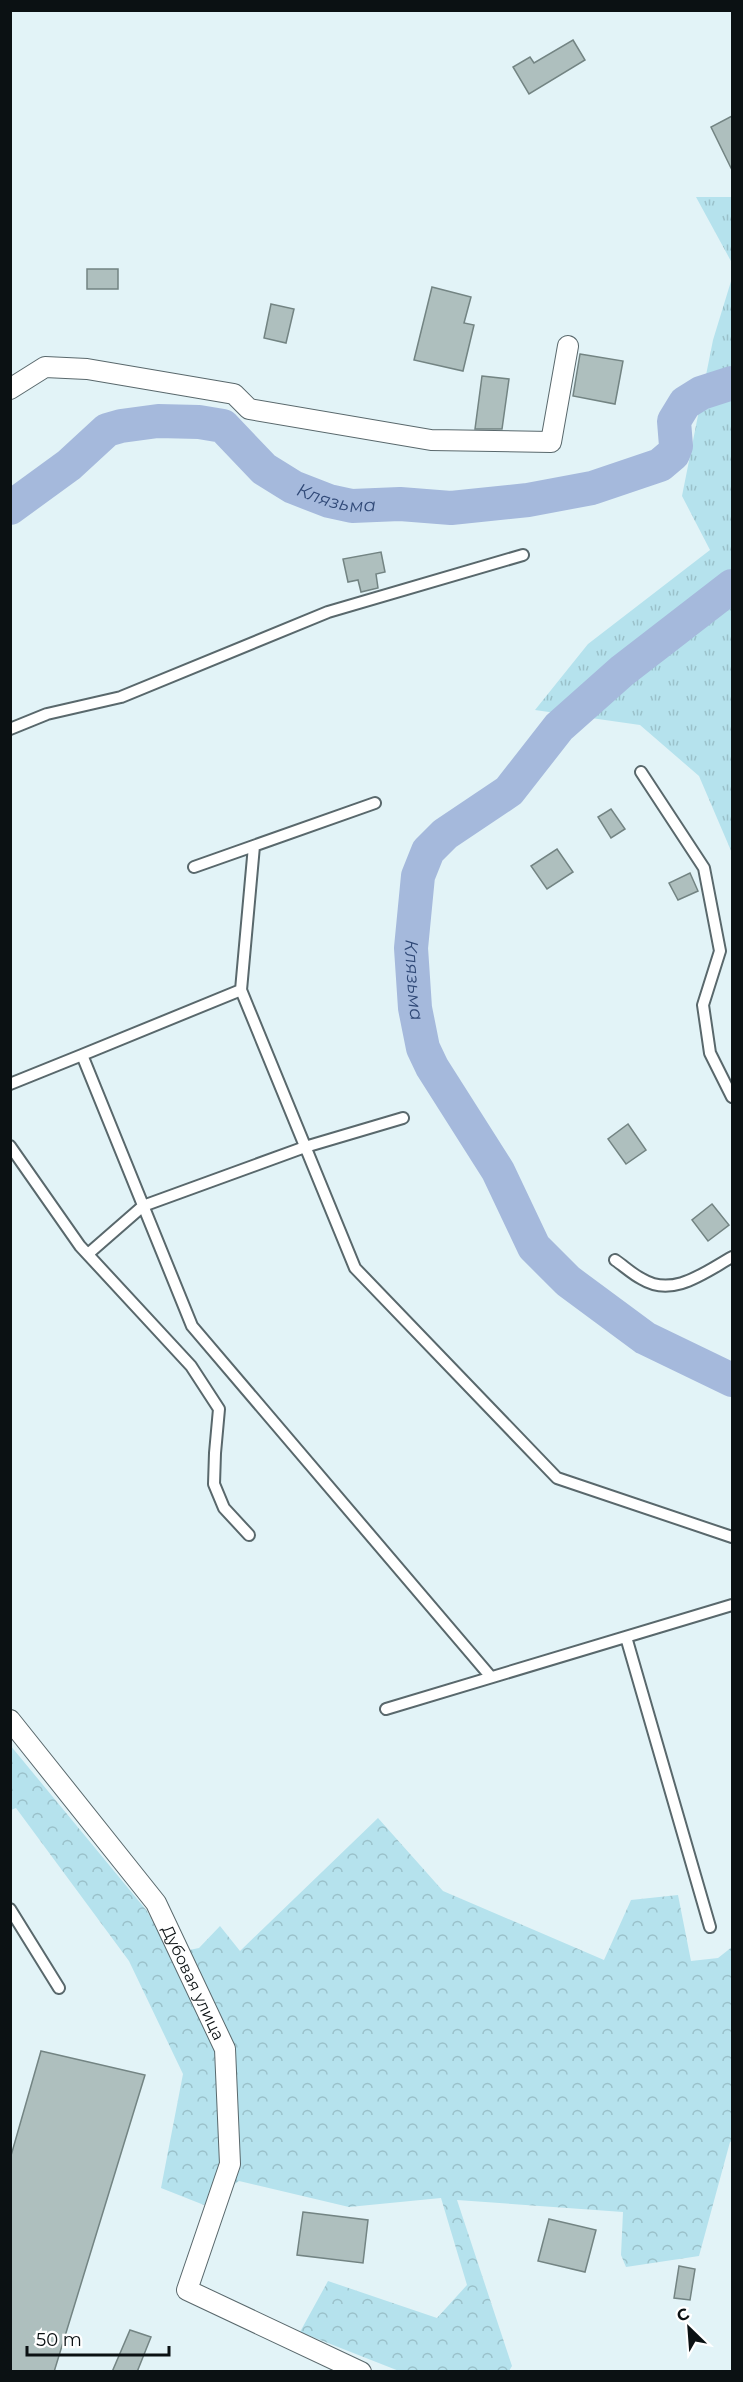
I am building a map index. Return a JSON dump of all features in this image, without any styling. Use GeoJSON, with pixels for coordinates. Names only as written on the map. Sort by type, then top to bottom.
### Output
{"type":"FeatureCollection","features":[{"type":"Feature","properties":{"kind":"street"},"geometry":{"type":"LineString","coordinates":[[10,389],[45,367],[87,369],[234,394],[249,409],[431,440],[551,442],[568,346]]}},
{"type":"Feature","properties":{"kind":"street","name":"Дубовая улица"},"geometry":{"type":"LineString","coordinates":[[10,1720],[156,1903],[225,2049],[230,2164],[187,2290],[361,2372]]}},
{"type":"Feature","properties":{"kind":"lane"},"geometry":{"type":"LineString","coordinates":[[10,729],[47,714],[121,697],[328,612],[523,555]]}},
{"type":"Feature","properties":{"kind":"lane"},"geometry":{"type":"LineString","coordinates":[[641,772],[704,868],[720,951],[703,1005],[710,1053],[732,1097]]}},
{"type":"Feature","properties":{"kind":"lane"},"geometry":{"type":"LineString","coordinates":[[194,867],[375,803]]}},
{"type":"Feature","properties":{"kind":"lane"},"geometry":{"type":"LineString","coordinates":[[254,846],[241,990],[355,1268],[557,1478],[732,1537]]}},
{"type":"Feature","properties":{"kind":"lane"},"geometry":{"type":"LineString","coordinates":[[10,1084],[241,990]]}},
{"type":"Feature","properties":{"kind":"lane"},"geometry":{"type":"LineString","coordinates":[[82,1055],[192,1326],[491,1677]]}},
{"type":"Feature","properties":{"kind":"lane"},"geometry":{"type":"LineString","coordinates":[[88,1254],[143,1206],[305,1147],[403,1118]]}},
{"type":"Feature","properties":{"kind":"lane"},"geometry":{"type":"LineString","coordinates":[[10,1146],[88,1254],[191,1366],[219,1409],[214,1453],[214,1484],[224,1508],[249,1535]]}},
{"type":"Feature","properties":{"kind":"lane"},"geometry":{"type":"LineString","coordinates":[[615,1260],[643,1280],[665,1287],[684,1284],[732,1257]]}},
{"type":"Feature","properties":{"kind":"lane"},"geometry":{"type":"LineString","coordinates":[[386,1708],[732,1605]]}},
{"type":"Feature","properties":{"kind":"lane"},"geometry":{"type":"LineString","coordinates":[[626,1637],[710,1926]]}},
{"type":"Feature","properties":{"kind":"lane"},"geometry":{"type":"LineString","coordinates":[[10,1909],[59,1988]]}},
{"type":"Feature","properties":{"kind":"green space"},"geometry":{"type":"Polygon","coordinates":[[[696,197],[732,197],[732,263],[696,197]]]}},
{"type":"Feature","properties":{"kind":"green space"},"geometry":{"type":"Polygon","coordinates":[[[732,278],[732,853],[699,776],[640,725],[535,710],[588,644],[710,550],[682,496],[713,340],[732,278]]]}},
{"type":"Feature","properties":{"kind":"green space"},"geometry":{"type":"Polygon","coordinates":[[[10,1745],[147,1911],[170,1954],[199,1948],[220,1926],[240,1951],[378,1818],[443,1891],[604,1960],[631,1900],[678,1895],[691,1961],[718,1958],[732,1947],[732,2141],[699,2256],[626,2267],[621,2255],[623,2212],[457,2200],[512,2366],[509,2371],[399,2371],[300,2332],[328,2281],[437,2318],[467,2285],[441,2198],[349,2207],[239,2181],[204,2205],[161,2188],[183,2074],[129,1961],[16,1808],[11,1810],[10,1745]]]}},
{"type":"Feature","properties":{"kind":"building"},"geometry":{"type":"Polygon","coordinates":[[[573,40],[585,60],[529,94],[513,67],[530,57],[534,63],[573,40]]]}},
{"type":"Feature","properties":{"kind":"building"},"geometry":{"type":"Polygon","coordinates":[[[732,116],[732,170],[711,127],[732,116]]]}},
{"type":"Feature","properties":{"kind":"building"},"geometry":{"type":"Polygon","coordinates":[[[87,269],[118,269],[118,289],[87,289],[87,269]]]}},
{"type":"Feature","properties":{"kind":"building"},"geometry":{"type":"Polygon","coordinates":[[[432,287],[471,297],[464,323],[474,325],[463,371],[414,360],[432,287]]]}},
{"type":"Feature","properties":{"kind":"building"},"geometry":{"type":"Polygon","coordinates":[[[271,304],[294,309],[286,343],[264,338],[271,304]]]}},
{"type":"Feature","properties":{"kind":"building"},"geometry":{"type":"Polygon","coordinates":[[[580,354],[623,361],[615,404],[573,396],[580,354]]]}},
{"type":"Feature","properties":{"kind":"building"},"geometry":{"type":"Polygon","coordinates":[[[482,376],[509,379],[502,429],[475,429],[482,376]]]}},
{"type":"Feature","properties":{"kind":"building"},"geometry":{"type":"Polygon","coordinates":[[[381,552],[385,572],[376,574],[378,588],[361,592],[358,580],[348,582],[343,559],[381,552]]]}},
{"type":"Feature","properties":{"kind":"building"},"geometry":{"type":"Polygon","coordinates":[[[611,809],[625,829],[611,838],[598,817],[611,809]]]}},
{"type":"Feature","properties":{"kind":"building"},"geometry":{"type":"Polygon","coordinates":[[[557,849],[573,872],[547,889],[531,866],[557,849]]]}},
{"type":"Feature","properties":{"kind":"building"},"geometry":{"type":"Polygon","coordinates":[[[690,873],[698,891],[678,900],[669,883],[690,873]]]}},
{"type":"Feature","properties":{"kind":"building"},"geometry":{"type":"Polygon","coordinates":[[[628,1124],[646,1150],[626,1164],[608,1139],[628,1124]]]}},
{"type":"Feature","properties":{"kind":"building"},"geometry":{"type":"Polygon","coordinates":[[[712,1204],[729,1225],[708,1241],[692,1220],[712,1204]]]}},
{"type":"Feature","properties":{"kind":"building"},"geometry":{"type":"Polygon","coordinates":[[[41,2051],[145,2075],[54,2372],[10,2372],[10,2159],[41,2051]]]}},
{"type":"Feature","properties":{"kind":"building"},"geometry":{"type":"Polygon","coordinates":[[[303,2212],[368,2220],[363,2263],[297,2255],[303,2212]]]}},
{"type":"Feature","properties":{"kind":"building"},"geometry":{"type":"Polygon","coordinates":[[[549,2219],[596,2230],[585,2272],[538,2261],[549,2219]]]}},
{"type":"Feature","properties":{"kind":"building"},"geometry":{"type":"Polygon","coordinates":[[[679,2266],[695,2269],[690,2300],[674,2298],[679,2266]]]}},
{"type":"Feature","properties":{"kind":"building"},"geometry":{"type":"Polygon","coordinates":[[[130,2330],[151,2337],[137,2372],[112,2372],[130,2330]]]}},
{"type":"Feature","properties":{"kind":"waterway","name":"Клязьма"},"geometry":{"type":"LineString","coordinates":[[10,508],[69,465],[107,430],[158,421],[199,422],[223,426],[264,469],[293,487],[329,501],[352,506],[400,504],[451,508],[528,500],[592,488],[660,465],[673,454],[676,446],[674,421],[685,403],[701,393],[732,383]]}},
{"type":"Feature","properties":{"kind":"waterway","name":"Клязьма"},"geometry":{"type":"LineString","coordinates":[[732,586],[622,671],[559,727],[509,791],[445,834],[428,851],[418,876],[411,948],[415,1008],[423,1048],[432,1067],[498,1171],[534,1247],[568,1281],[645,1338],[732,1380]]}}]}
